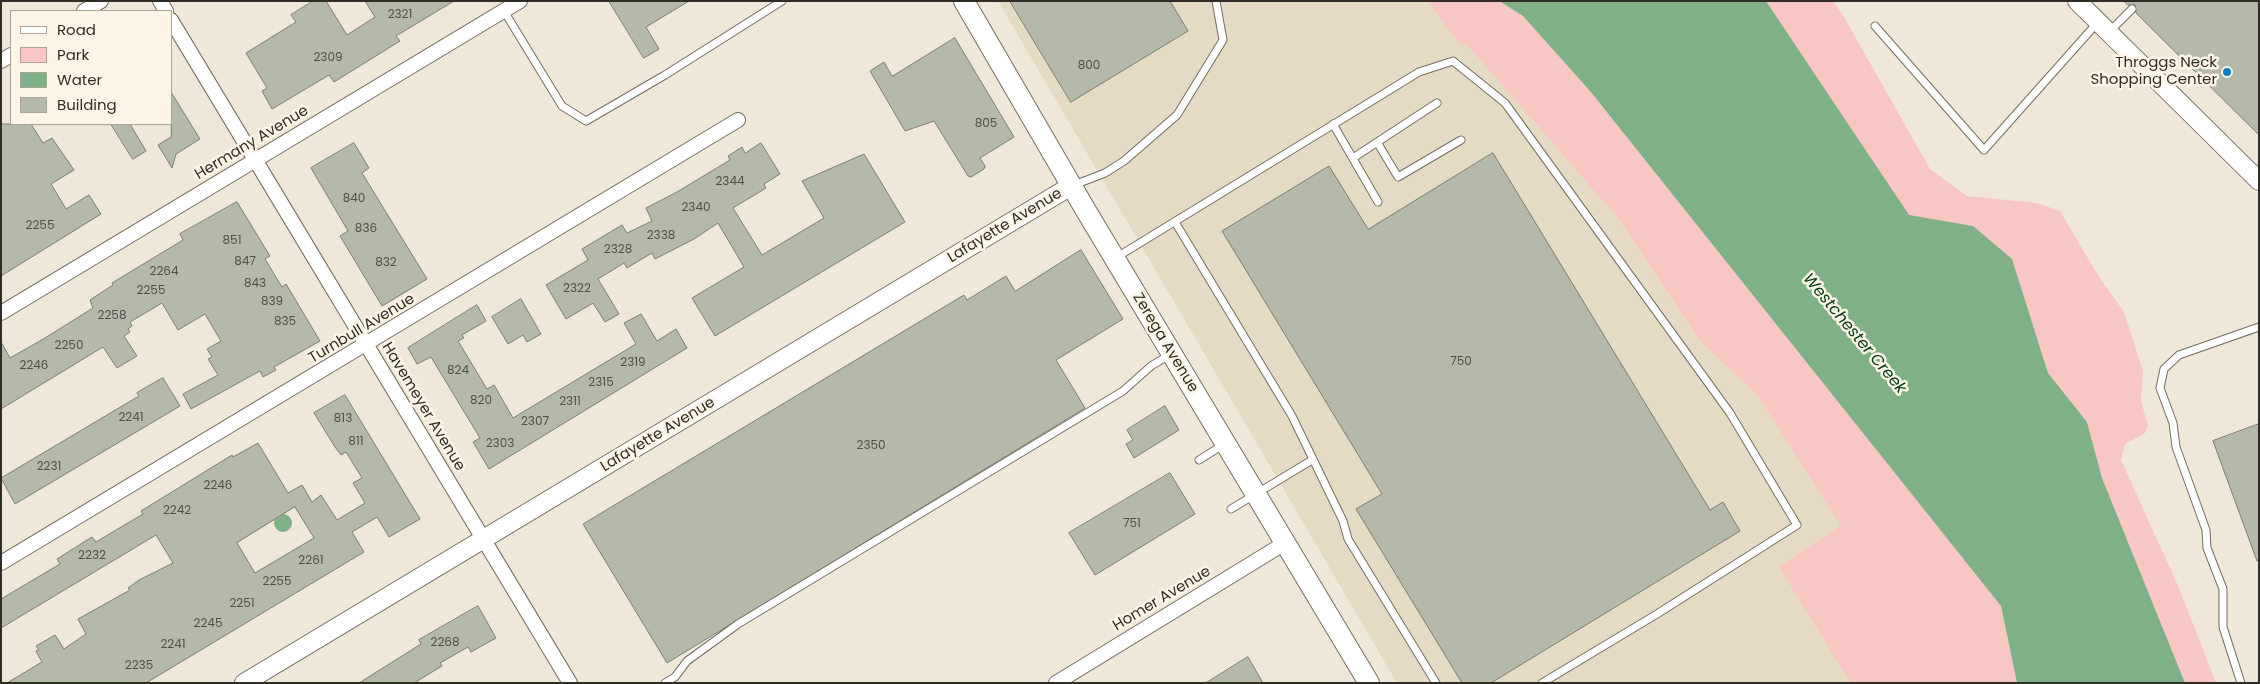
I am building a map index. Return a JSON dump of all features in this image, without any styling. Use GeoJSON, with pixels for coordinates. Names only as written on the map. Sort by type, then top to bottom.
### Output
{"type":"FeatureCollection","features":[{"type":"Feature","properties":{"kind":"main road","name":"Zerega Avenue"},"geometry":{"type":"LineString","coordinates":[[964,1],[1171,354],[1370,683]]}},
{"type":"Feature","properties":{"kind":"street"},"geometry":{"type":"LineString","coordinates":[[86,10],[101,1]]}},
{"type":"Feature","properties":{"kind":"street","name":"Hermany Avenue"},"geometry":{"type":"LineString","coordinates":[[1,313],[520,1]]}},
{"type":"Feature","properties":{"kind":"street"},"geometry":{"type":"LineString","coordinates":[[2078,1],[2259,181]]}},
{"type":"Feature","properties":{"kind":"street","name":"Havemeyer Avenue"},"geometry":{"type":"LineString","coordinates":[[172,22],[570,683]]}},
{"type":"Feature","properties":{"kind":"street","name":"Turnbull Avenue"},"geometry":{"type":"LineString","coordinates":[[1,563],[738,120]]}},
{"type":"Feature","properties":{"kind":"street","name":"Lafayette Avenue"},"geometry":{"type":"LineString","coordinates":[[244,683],[1071,186]]}},
{"type":"Feature","properties":{"kind":"street","name":"Homer Avenue"},"geometry":{"type":"LineString","coordinates":[[1056,683],[1285,543]]}},
{"type":"Feature","properties":{"kind":"lane"},"geometry":{"type":"LineString","coordinates":[[504,11],[562,106],[586,120],[666,74],[782,1]]}},
{"type":"Feature","properties":{"kind":"lane"},"geometry":{"type":"LineString","coordinates":[[1071,186],[1109,170],[1177,115],[1223,40],[1216,1]]}},
{"type":"Feature","properties":{"kind":"lane"},"geometry":{"type":"LineString","coordinates":[[1876,26],[1984,150],[2103,27],[2132,9]]}},
{"type":"Feature","properties":{"kind":"lane"},"geometry":{"type":"LineString","coordinates":[[1114,258],[1419,72],[1453,61],[1505,103],[1730,413],[1797,525],[1657,614],[1542,683]]}},
{"type":"Feature","properties":{"kind":"lane"},"geometry":{"type":"LineString","coordinates":[[1353,158],[1437,103]]}},
{"type":"Feature","properties":{"kind":"lane"},"geometry":{"type":"LineString","coordinates":[[1333,124],[1378,202]]}},
{"type":"Feature","properties":{"kind":"lane"},"geometry":{"type":"LineString","coordinates":[[1377,142],[1398,177],[1461,140]]}},
{"type":"Feature","properties":{"kind":"lane"},"geometry":{"type":"LineString","coordinates":[[1174,222],[1292,416],[1343,521],[1348,539],[1436,683]]}},
{"type":"Feature","properties":{"kind":"lane"},"geometry":{"type":"LineString","coordinates":[[2241,683],[2224,627],[2223,589],[2207,548],[2206,530],[2176,447],[2173,423],[2160,388],[2164,369],[2179,355],[2259,327]]}},
{"type":"Feature","properties":{"kind":"lane"},"geometry":{"type":"LineString","coordinates":[[665,683],[675,677],[686,661],[738,624],[1123,391],[1142,373],[1171,354]]}},
{"type":"Feature","properties":{"kind":"lane"},"geometry":{"type":"LineString","coordinates":[[1198,460],[1226,444]]}},
{"type":"Feature","properties":{"kind":"lane"},"geometry":{"type":"LineString","coordinates":[[1231,509],[1312,460]]}},
{"type":"Feature","properties":{"kind":"shaded area"},"geometry":{"type":"Polygon","coordinates":[[[998,1],[1447,1],[1986,683],[1397,683],[998,1]]]}},
{"type":"Feature","properties":{"kind":"green space"},"geometry":{"type":"Polygon","coordinates":[[[1428,1],[1499,1],[1523,16],[1590,91],[2001,606],[2017,683],[1851,683],[1779,567],[1841,526],[1759,397],[1699,339],[1620,220],[1469,47],[1459,43],[1428,1]]]}},
{"type":"Feature","properties":{"kind":"green space"},"geometry":{"type":"Polygon","coordinates":[[[1766,1],[1833,1],[1844,17],[1930,169],[1967,196],[2037,203],[2060,211],[2099,277],[2124,312],[2143,371],[2141,401],[2148,426],[2145,433],[2125,444],[2121,460],[2179,588],[2216,683],[2185,683],[2102,478],[2087,422],[2048,373],[2012,260],[1973,226],[1909,216],[1766,1]]]}},
{"type":"Feature","properties":{"kind":"water","name":"Westchester Creek"},"geometry":{"type":"Polygon","coordinates":[[[1499,1],[1766,1],[1909,215],[1973,226],[2012,259],[2048,373],[2087,422],[2102,478],[2185,683],[2017,683],[2001,606],[1590,91],[1523,16],[1499,1]]]}},
{"type":"Feature","properties":{"kind":"water"},"geometry":{"type":"Polygon","coordinates":[[[279,514],[287,514],[292,519],[290,530],[279,532],[274,527],[274,519],[279,514]]]}},
{"type":"Feature","properties":{"kind":"building"},"geometry":{"type":"Polygon","coordinates":[[[313,1],[326,1],[347,35],[375,17],[365,1],[454,1],[396,36],[400,41],[334,82],[329,75],[272,109],[262,91],[267,88],[246,53],[296,22],[291,15],[313,1]]]}},
{"type":"Feature","properties":{"kind":"building"},"geometry":{"type":"Polygon","coordinates":[[[609,1],[689,1],[646,27],[659,49],[644,58],[609,1]]]}},
{"type":"Feature","properties":{"kind":"building"},"geometry":{"type":"Polygon","coordinates":[[[1010,1],[1170,1],[1188,31],[1071,102],[1010,1]]]}},
{"type":"Feature","properties":{"kind":"building","name":"Throggs Neck Shopping Center"},"geometry":{"type":"Polygon","coordinates":[[[2124,1],[2259,1],[2259,135],[2136,13],[2135,5],[2128,5],[2124,1]]]}},
{"type":"Feature","properties":{"kind":"building"},"geometry":{"type":"Polygon","coordinates":[[[955,38],[1014,137],[980,158],[985,166],[984,169],[971,177],[968,176],[934,121],[905,131],[870,71],[884,62],[892,76],[955,38]]]}},
{"type":"Feature","properties":{"kind":"building"},"geometry":{"type":"Polygon","coordinates":[[[172,94],[200,139],[176,154],[172,168],[158,145],[171,137],[172,94]]]}},
{"type":"Feature","properties":{"kind":"building"},"geometry":{"type":"Polygon","coordinates":[[[1,124],[32,125],[43,143],[52,138],[74,170],[51,184],[66,209],[89,195],[101,214],[1,276],[1,124]]]}},
{"type":"Feature","properties":{"kind":"building"},"geometry":{"type":"Polygon","coordinates":[[[112,125],[131,125],[146,151],[133,159],[112,125]]]}},
{"type":"Feature","properties":{"kind":"building"},"geometry":{"type":"Polygon","coordinates":[[[354,143],[369,168],[362,173],[427,279],[382,306],[340,236],[348,231],[311,168],[354,143]]]}},
{"type":"Feature","properties":{"kind":"building"},"geometry":{"type":"Polygon","coordinates":[[[761,143],[780,174],[764,184],[766,188],[733,208],[762,255],[824,218],[802,181],[864,154],[905,222],[715,336],[692,298],[744,267],[718,223],[694,239],[655,259],[652,253],[627,268],[624,263],[598,279],[619,314],[605,322],[593,303],[566,319],[546,285],[588,260],[582,249],[622,225],[627,233],[652,221],[646,208],[730,160],[728,156],[742,147],[745,153],[761,143]]]}},
{"type":"Feature","properties":{"kind":"building"},"geometry":{"type":"Polygon","coordinates":[[[1493,153],[1710,510],[1723,502],[1740,531],[1491,683],[1462,683],[1356,509],[1382,494],[1222,231],[1329,166],[1368,229],[1493,153]]]}},
{"type":"Feature","properties":{"kind":"building"},"geometry":{"type":"Polygon","coordinates":[[[237,202],[270,256],[265,259],[282,287],[286,284],[320,341],[274,367],[276,370],[263,377],[260,371],[191,409],[183,394],[218,375],[208,359],[212,357],[207,349],[221,341],[205,314],[178,330],[162,303],[130,322],[132,326],[128,329],[130,332],[124,336],[137,356],[117,368],[103,347],[1,409],[1,342],[10,358],[45,338],[93,308],[90,300],[113,285],[112,283],[183,240],[180,234],[237,202]]]}},
{"type":"Feature","properties":{"kind":"building"},"geometry":{"type":"Polygon","coordinates":[[[1081,250],[1123,319],[1056,360],[1085,408],[667,663],[583,524],[964,295],[967,300],[1006,276],[1015,291],[1081,250]]]}},
{"type":"Feature","properties":{"kind":"building"},"geometry":{"type":"Polygon","coordinates":[[[521,299],[541,334],[527,342],[523,335],[508,344],[492,317],[521,299]]]}},
{"type":"Feature","properties":{"kind":"building"},"geometry":{"type":"Polygon","coordinates":[[[477,305],[486,321],[462,335],[464,338],[458,341],[487,389],[494,385],[513,418],[636,344],[624,323],[641,314],[657,341],[676,329],[687,348],[489,469],[473,442],[480,438],[431,357],[417,364],[408,348],[477,305]]]}},
{"type":"Feature","properties":{"kind":"building"},"geometry":{"type":"Polygon","coordinates":[[[163,378],[180,406],[15,504],[1,478],[139,396],[137,393],[163,378]]]}},
{"type":"Feature","properties":{"kind":"building"},"geometry":{"type":"Polygon","coordinates":[[[345,395],[420,519],[389,537],[377,517],[352,532],[364,552],[146,683],[7,683],[42,662],[36,651],[39,650],[36,646],[55,635],[64,649],[86,634],[78,619],[130,590],[128,588],[139,580],[173,563],[156,535],[1,628],[1,599],[60,564],[57,559],[92,537],[96,542],[143,514],[141,511],[232,455],[233,457],[258,443],[288,493],[302,485],[312,502],[321,495],[337,520],[365,503],[353,483],[362,478],[346,452],[341,455],[335,447],[314,413],[345,395]],[[295,507],[237,543],[255,573],[314,538],[295,507]]]}},
{"type":"Feature","properties":{"kind":"building"},"geometry":{"type":"Polygon","coordinates":[[[1165,406],[1179,430],[1134,458],[1126,444],[1133,440],[1127,430],[1165,406]]]}},
{"type":"Feature","properties":{"kind":"building"},"geometry":{"type":"Polygon","coordinates":[[[2259,424],[2259,560],[2257,561],[2213,441],[2259,424]]]}},
{"type":"Feature","properties":{"kind":"building"},"geometry":{"type":"Polygon","coordinates":[[[1170,473],[1195,514],[1095,575],[1069,533],[1170,473]]]}},
{"type":"Feature","properties":{"kind":"building"},"geometry":{"type":"Polygon","coordinates":[[[478,606],[496,638],[471,652],[468,647],[440,663],[442,666],[414,683],[359,683],[421,644],[419,640],[478,606]]]}},
{"type":"Feature","properties":{"kind":"building"},"geometry":{"type":"Polygon","coordinates":[[[1248,657],[1263,683],[1206,683],[1248,657]]]}},
{"type":"Feature","properties":{"kind":"place","name":"Throggs Neck Shopping Center"},"geometry":{"type":"Point","coordinates":[2227,72]}}]}
